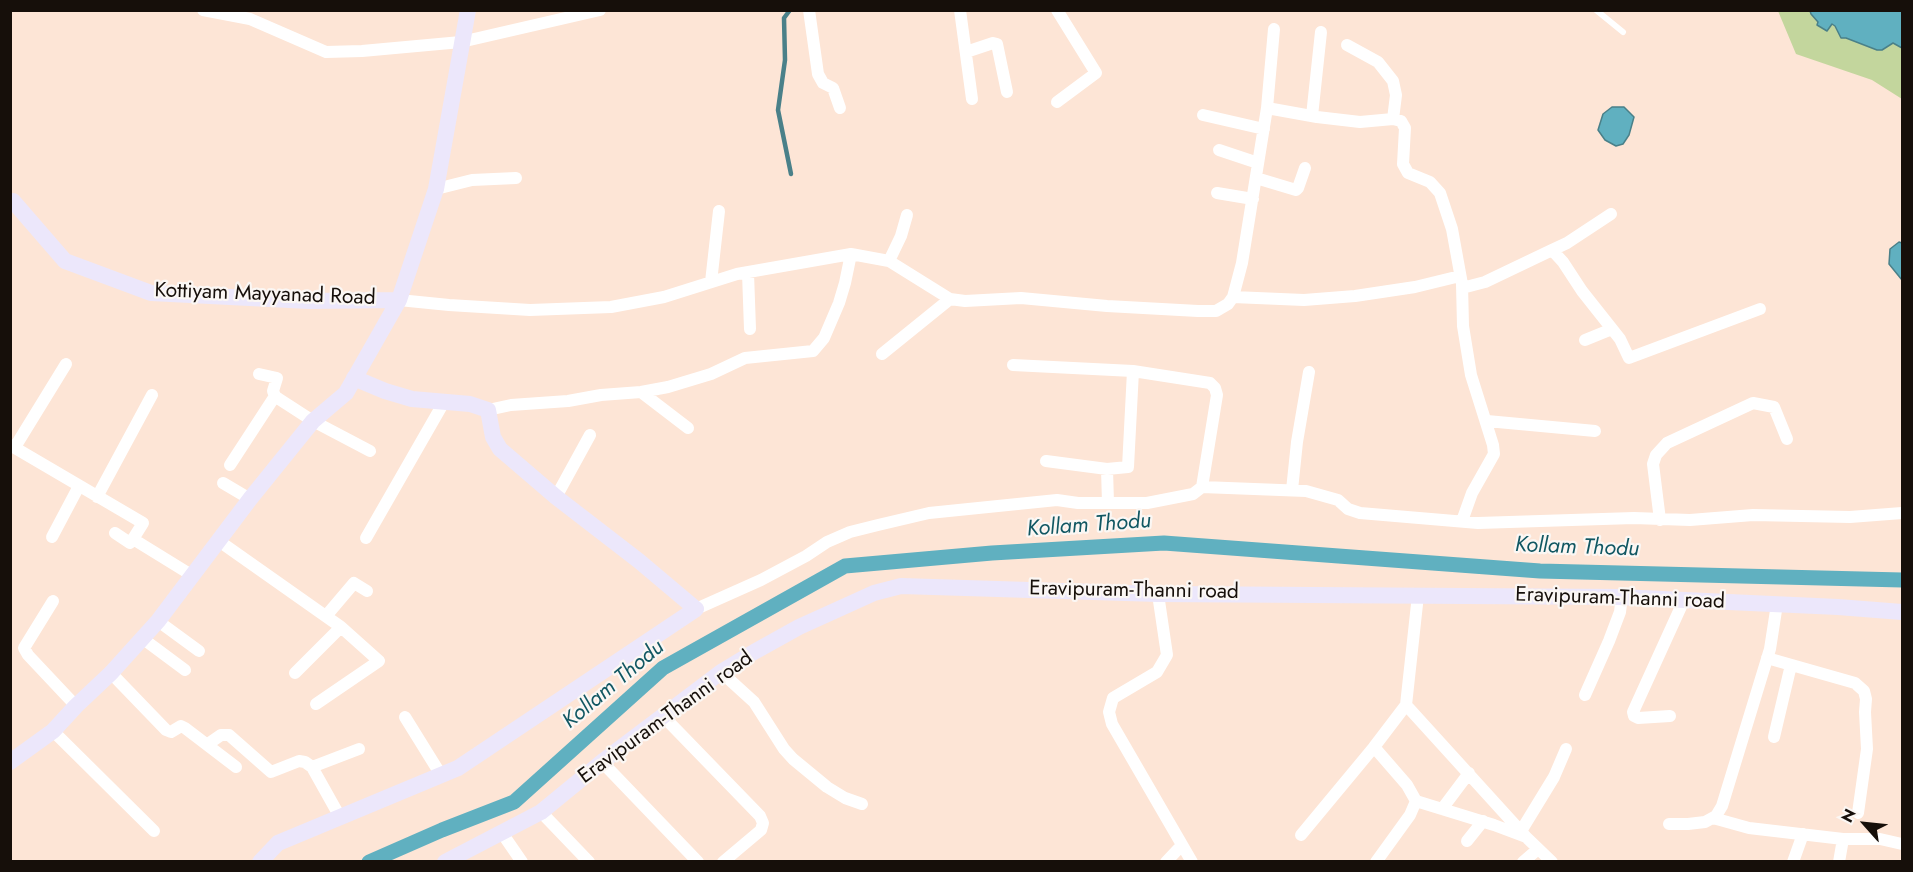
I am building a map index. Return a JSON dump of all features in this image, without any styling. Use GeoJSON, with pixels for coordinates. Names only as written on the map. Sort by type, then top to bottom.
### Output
{"type":"FeatureCollection","features":[{"type":"Feature","properties":{"kind":"street"},"geometry":{"type":"LineString","coordinates":[[203,10],[250,19],[326,52],[461,42],[600,10]]}},
{"type":"Feature","properties":{"kind":"street","name":"Kottiyam Mayyanad Road"},"geometry":{"type":"LineString","coordinates":[[11,201],[65,261],[151,293],[309,301],[399,300],[436,189],[468,10]]}},
{"type":"Feature","properties":{"kind":"street"},"geometry":{"type":"LineString","coordinates":[[808,10],[818,74],[823,83],[833,88],[840,108]]}},
{"type":"Feature","properties":{"kind":"street"},"geometry":{"type":"LineString","coordinates":[[960,10],[972,99]]}},
{"type":"Feature","properties":{"kind":"street"},"geometry":{"type":"LineString","coordinates":[[1057,10],[1096,74],[1057,102]]}},
{"type":"Feature","properties":{"kind":"street"},"geometry":{"type":"LineString","coordinates":[[10,762],[53,731],[111,673],[158,621],[250,499],[313,421],[346,393],[399,300],[530,310],[611,307],[664,297],[736,274],[851,254],[890,261],[950,299],[966,301],[1022,298],[1209,312],[1222,308],[1233,297],[1242,263],[1267,108],[1274,29]]}},
{"type":"Feature","properties":{"kind":"street"},"geometry":{"type":"LineString","coordinates":[[1312,116],[1321,32]]}},
{"type":"Feature","properties":{"kind":"street"},"geometry":{"type":"LineString","coordinates":[[966,52],[997,44],[1007,92]]}},
{"type":"Feature","properties":{"kind":"street"},"geometry":{"type":"LineString","coordinates":[[1347,45],[1378,62],[1393,81],[1396,95],[1393,118]]}},
{"type":"Feature","properties":{"kind":"street"},"geometry":{"type":"LineString","coordinates":[[1267,108],[1360,122],[1393,118],[1401,121],[1405,128],[1402,164],[1408,173],[1430,182],[1440,193],[1452,229],[1461,282],[1463,326],[1471,375],[1491,434],[1494,454],[1472,493],[1462,521]]}},
{"type":"Feature","properties":{"kind":"street"},"geometry":{"type":"LineString","coordinates":[[1203,116],[1264,129]]}},
{"type":"Feature","properties":{"kind":"street"},"geometry":{"type":"LineString","coordinates":[[1219,150],[1258,163]]}},
{"type":"Feature","properties":{"kind":"street"},"geometry":{"type":"LineString","coordinates":[[1256,178],[1296,190],[1305,168]]}},
{"type":"Feature","properties":{"kind":"street"},"geometry":{"type":"LineString","coordinates":[[436,189],[472,180],[516,178]]}},
{"type":"Feature","properties":{"kind":"street"},"geometry":{"type":"LineString","coordinates":[[1217,193],[1252,199]]}},
{"type":"Feature","properties":{"kind":"street"},"geometry":{"type":"LineString","coordinates":[[711,282],[719,210]]}},
{"type":"Feature","properties":{"kind":"street"},"geometry":{"type":"LineString","coordinates":[[1233,297],[1304,300],[1355,296],[1461,282],[1485,282],[1567,243],[1611,214]]}},
{"type":"Feature","properties":{"kind":"street"},"geometry":{"type":"LineString","coordinates":[[890,261],[907,215]]}},
{"type":"Feature","properties":{"kind":"street"},"geometry":{"type":"LineString","coordinates":[[1552,250],[1620,339],[1629,358],[1760,309]]}},
{"type":"Feature","properties":{"kind":"street"},"geometry":{"type":"LineString","coordinates":[[354,378],[400,396],[425,401],[470,404],[488,410],[511,405],[641,392],[668,387],[711,374],[745,358],[813,351],[824,338],[839,303],[851,254]]}},
{"type":"Feature","properties":{"kind":"street"},"geometry":{"type":"LineString","coordinates":[[748,273],[750,329]]}},
{"type":"Feature","properties":{"kind":"street"},"geometry":{"type":"LineString","coordinates":[[882,354],[950,299]]}},
{"type":"Feature","properties":{"kind":"street"},"geometry":{"type":"LineString","coordinates":[[1586,340],[1612,329]]}},
{"type":"Feature","properties":{"kind":"street"},"geometry":{"type":"LineString","coordinates":[[66,364],[13,446],[143,523],[130,543],[115,533]]}},
{"type":"Feature","properties":{"kind":"street"},"geometry":{"type":"LineString","coordinates":[[1013,365],[1133,371],[1210,383],[1215,387],[1217,394],[1202,487]]}},
{"type":"Feature","properties":{"kind":"street"},"geometry":{"type":"LineString","coordinates":[[1046,461],[1107,469],[1128,466],[1133,371]]}},
{"type":"Feature","properties":{"kind":"street"},"geometry":{"type":"LineString","coordinates":[[1292,490],[1297,442],[1309,372]]}},
{"type":"Feature","properties":{"kind":"street"},"geometry":{"type":"LineString","coordinates":[[259,374],[277,378],[273,391],[275,396],[313,421],[370,451]]}},
{"type":"Feature","properties":{"kind":"street"},"geometry":{"type":"LineString","coordinates":[[641,392],[688,428]]}},
{"type":"Feature","properties":{"kind":"street"},"geometry":{"type":"LineString","coordinates":[[97,497],[152,395]]}},
{"type":"Feature","properties":{"kind":"street"},"geometry":{"type":"LineString","coordinates":[[230,465],[275,396]]}},
{"type":"Feature","properties":{"kind":"street"},"geometry":{"type":"LineString","coordinates":[[366,538],[444,402]]}},
{"type":"Feature","properties":{"kind":"street"},"geometry":{"type":"LineString","coordinates":[[1660,520],[1653,464],[1656,455],[1667,443],[1752,404],[1774,407],[1787,439]]}},
{"type":"Feature","properties":{"kind":"street"},"geometry":{"type":"LineString","coordinates":[[488,410],[493,437],[500,448],[556,497],[639,561],[696,609]]}},
{"type":"Feature","properties":{"kind":"street"},"geometry":{"type":"LineString","coordinates":[[1487,421],[1595,431]]}},
{"type":"Feature","properties":{"kind":"street"},"geometry":{"type":"LineString","coordinates":[[556,497],[590,435]]}},
{"type":"Feature","properties":{"kind":"street"},"geometry":{"type":"LineString","coordinates":[[1107,469],[1108,502]]}},
{"type":"Feature","properties":{"kind":"street"},"geometry":{"type":"LineString","coordinates":[[223,483],[250,499]]}},
{"type":"Feature","properties":{"kind":"street"},"geometry":{"type":"LineString","coordinates":[[52,537],[79,486]]}},
{"type":"Feature","properties":{"kind":"street"},"geometry":{"type":"LineString","coordinates":[[260,861],[278,843],[458,768],[696,609],[761,580],[827,542],[850,532],[929,513],[1057,500],[1147,503],[1193,494],[1202,487],[1306,491],[1338,500],[1348,509],[1360,513],[1495,524],[1596,519],[1690,520],[1753,515],[1850,517],[1902,513]]}},
{"type":"Feature","properties":{"kind":"street"},"geometry":{"type":"LineString","coordinates":[[133,539],[193,576]]}},
{"type":"Feature","properties":{"kind":"street"},"geometry":{"type":"LineString","coordinates":[[219,541],[341,627],[379,661],[316,704]]}},
{"type":"Feature","properties":{"kind":"street"},"geometry":{"type":"LineString","coordinates":[[326,616],[354,583],[367,591]]}},
{"type":"Feature","properties":{"kind":"street","name":"Eravipuram-Thanni road"},"geometry":{"type":"LineString","coordinates":[[445,861],[541,812],[602,762],[721,672],[799,627],[874,593],[900,586],[1158,594],[1619,597],[1902,612]]}},
{"type":"Feature","properties":{"kind":"street"},"geometry":{"type":"LineString","coordinates":[[1158,594],[1167,655],[1156,672],[1113,698],[1109,712],[1112,724],[1192,861]]}},
{"type":"Feature","properties":{"kind":"street"},"geometry":{"type":"LineString","coordinates":[[1301,835],[1406,705],[1418,595]]}},
{"type":"Feature","properties":{"kind":"street"},"geometry":{"type":"LineString","coordinates":[[1585,695],[1610,641],[1620,612],[1619,597]]}},
{"type":"Feature","properties":{"kind":"street"},"geometry":{"type":"LineString","coordinates":[[1670,716],[1638,718],[1633,712],[1684,600]]}},
{"type":"Feature","properties":{"kind":"street"},"geometry":{"type":"LineString","coordinates":[[53,601],[24,648],[76,706]]}},
{"type":"Feature","properties":{"kind":"street"},"geometry":{"type":"LineString","coordinates":[[1670,824],[1704,822],[1719,812],[1724,802],[1731,772],[1767,658],[1777,604]]}},
{"type":"Feature","properties":{"kind":"street"},"geometry":{"type":"LineString","coordinates":[[158,621],[199,651]]}},
{"type":"Feature","properties":{"kind":"street"},"geometry":{"type":"LineString","coordinates":[[295,673],[341,627]]}},
{"type":"Feature","properties":{"kind":"street"},"geometry":{"type":"LineString","coordinates":[[142,638],[185,670]]}},
{"type":"Feature","properties":{"kind":"street"},"geometry":{"type":"LineString","coordinates":[[1767,658],[1855,683],[1864,691],[1867,749],[1858,813]]}},
{"type":"Feature","properties":{"kind":"street"},"geometry":{"type":"LineString","coordinates":[[1774,737],[1791,665]]}},
{"type":"Feature","properties":{"kind":"street"},"geometry":{"type":"LineString","coordinates":[[721,672],[754,702],[793,759],[827,787],[845,798],[862,804]]}},
{"type":"Feature","properties":{"kind":"street"},"geometry":{"type":"LineString","coordinates":[[111,673],[166,730],[171,732],[181,726],[236,767]]}},
{"type":"Feature","properties":{"kind":"street"},"geometry":{"type":"LineString","coordinates":[[1406,705],[1523,834],[1552,861]]}},
{"type":"Feature","properties":{"kind":"street"},"geometry":{"type":"LineString","coordinates":[[663,716],[760,816],[763,823],[761,830],[723,861]]}},
{"type":"Feature","properties":{"kind":"street"},"geometry":{"type":"LineString","coordinates":[[405,717],[441,775]]}},
{"type":"Feature","properties":{"kind":"street"},"geometry":{"type":"LineString","coordinates":[[53,731],[154,831]]}},
{"type":"Feature","properties":{"kind":"street"},"geometry":{"type":"LineString","coordinates":[[208,744],[221,735],[229,735],[271,772],[299,761],[305,762],[312,767],[340,817]]}},
{"type":"Feature","properties":{"kind":"street"},"geometry":{"type":"LineString","coordinates":[[1374,747],[1407,785],[1416,801],[1523,834]]}},
{"type":"Feature","properties":{"kind":"street"},"geometry":{"type":"LineString","coordinates":[[312,767],[359,749]]}},
{"type":"Feature","properties":{"kind":"street"},"geometry":{"type":"LineString","coordinates":[[1523,834],[1554,777],[1566,749]]}},
{"type":"Feature","properties":{"kind":"street"},"geometry":{"type":"LineString","coordinates":[[602,762],[698,861]]}},
{"type":"Feature","properties":{"kind":"street"},"geometry":{"type":"LineString","coordinates":[[1442,808],[1468,773]]}},
{"type":"Feature","properties":{"kind":"street"},"geometry":{"type":"LineString","coordinates":[[1376,861],[1406,820],[1416,801]]}},
{"type":"Feature","properties":{"kind":"street"},"geometry":{"type":"LineString","coordinates":[[541,812],[589,861]]}},
{"type":"Feature","properties":{"kind":"street"},"geometry":{"type":"LineString","coordinates":[[1713,818],[1749,828],[1843,839],[1880,838],[1902,844]]}},
{"type":"Feature","properties":{"kind":"street"},"geometry":{"type":"LineString","coordinates":[[1467,841],[1483,821]]}},
{"type":"Feature","properties":{"kind":"street"},"geometry":{"type":"LineString","coordinates":[[502,833],[522,861]]}},
{"type":"Feature","properties":{"kind":"street"},"geometry":{"type":"LineString","coordinates":[[1792,861],[1803,834]]}},
{"type":"Feature","properties":{"kind":"street"},"geometry":{"type":"LineString","coordinates":[[1839,861],[1843,839]]}},
{"type":"Feature","properties":{"kind":"street"},"geometry":{"type":"LineString","coordinates":[[1166,861],[1182,845]]}},
{"type":"Feature","properties":{"kind":"street"},"geometry":{"type":"LineString","coordinates":[[1523,861],[1538,849]]}},
{"type":"Feature","properties":{"kind":"lane"},"geometry":{"type":"LineString","coordinates":[[1596,10],[1623,32]]}},
{"type":"Feature","properties":{"kind":"green space"},"geometry":{"type":"Polygon","coordinates":[[[1778,11],[1902,11],[1902,99],[1872,80],[1796,54],[1778,11]]]}},
{"type":"Feature","properties":{"kind":"water"},"geometry":{"type":"Polygon","coordinates":[[[1810,11],[1902,11],[1902,48],[1893,43],[1882,50],[1877,50],[1841,38],[1832,24],[1827,31],[1817,25],[1818,22],[1810,11]]]}},
{"type":"Feature","properties":{"kind":"water"},"geometry":{"type":"Polygon","coordinates":[[[1612,107],[1624,107],[1634,117],[1629,135],[1623,144],[1616,146],[1605,140],[1598,130],[1603,114],[1612,107]]]}},
{"type":"Feature","properties":{"kind":"water"},"geometry":{"type":"Polygon","coordinates":[[[1899,242],[1902,243],[1902,280],[1889,264],[1890,249],[1899,242]]]}},
{"type":"Feature","properties":{"kind":"waterway"},"geometry":{"type":"LineString","coordinates":[[790,10],[784,18],[785,60],[778,110],[791,174]]}},
{"type":"Feature","properties":{"kind":"waterway","name":"Kollam Thodu"},"geometry":{"type":"LineString","coordinates":[[369,862],[514,802],[663,668],[845,566],[992,553],[1164,543],[1540,571],[1902,580]]}}]}
